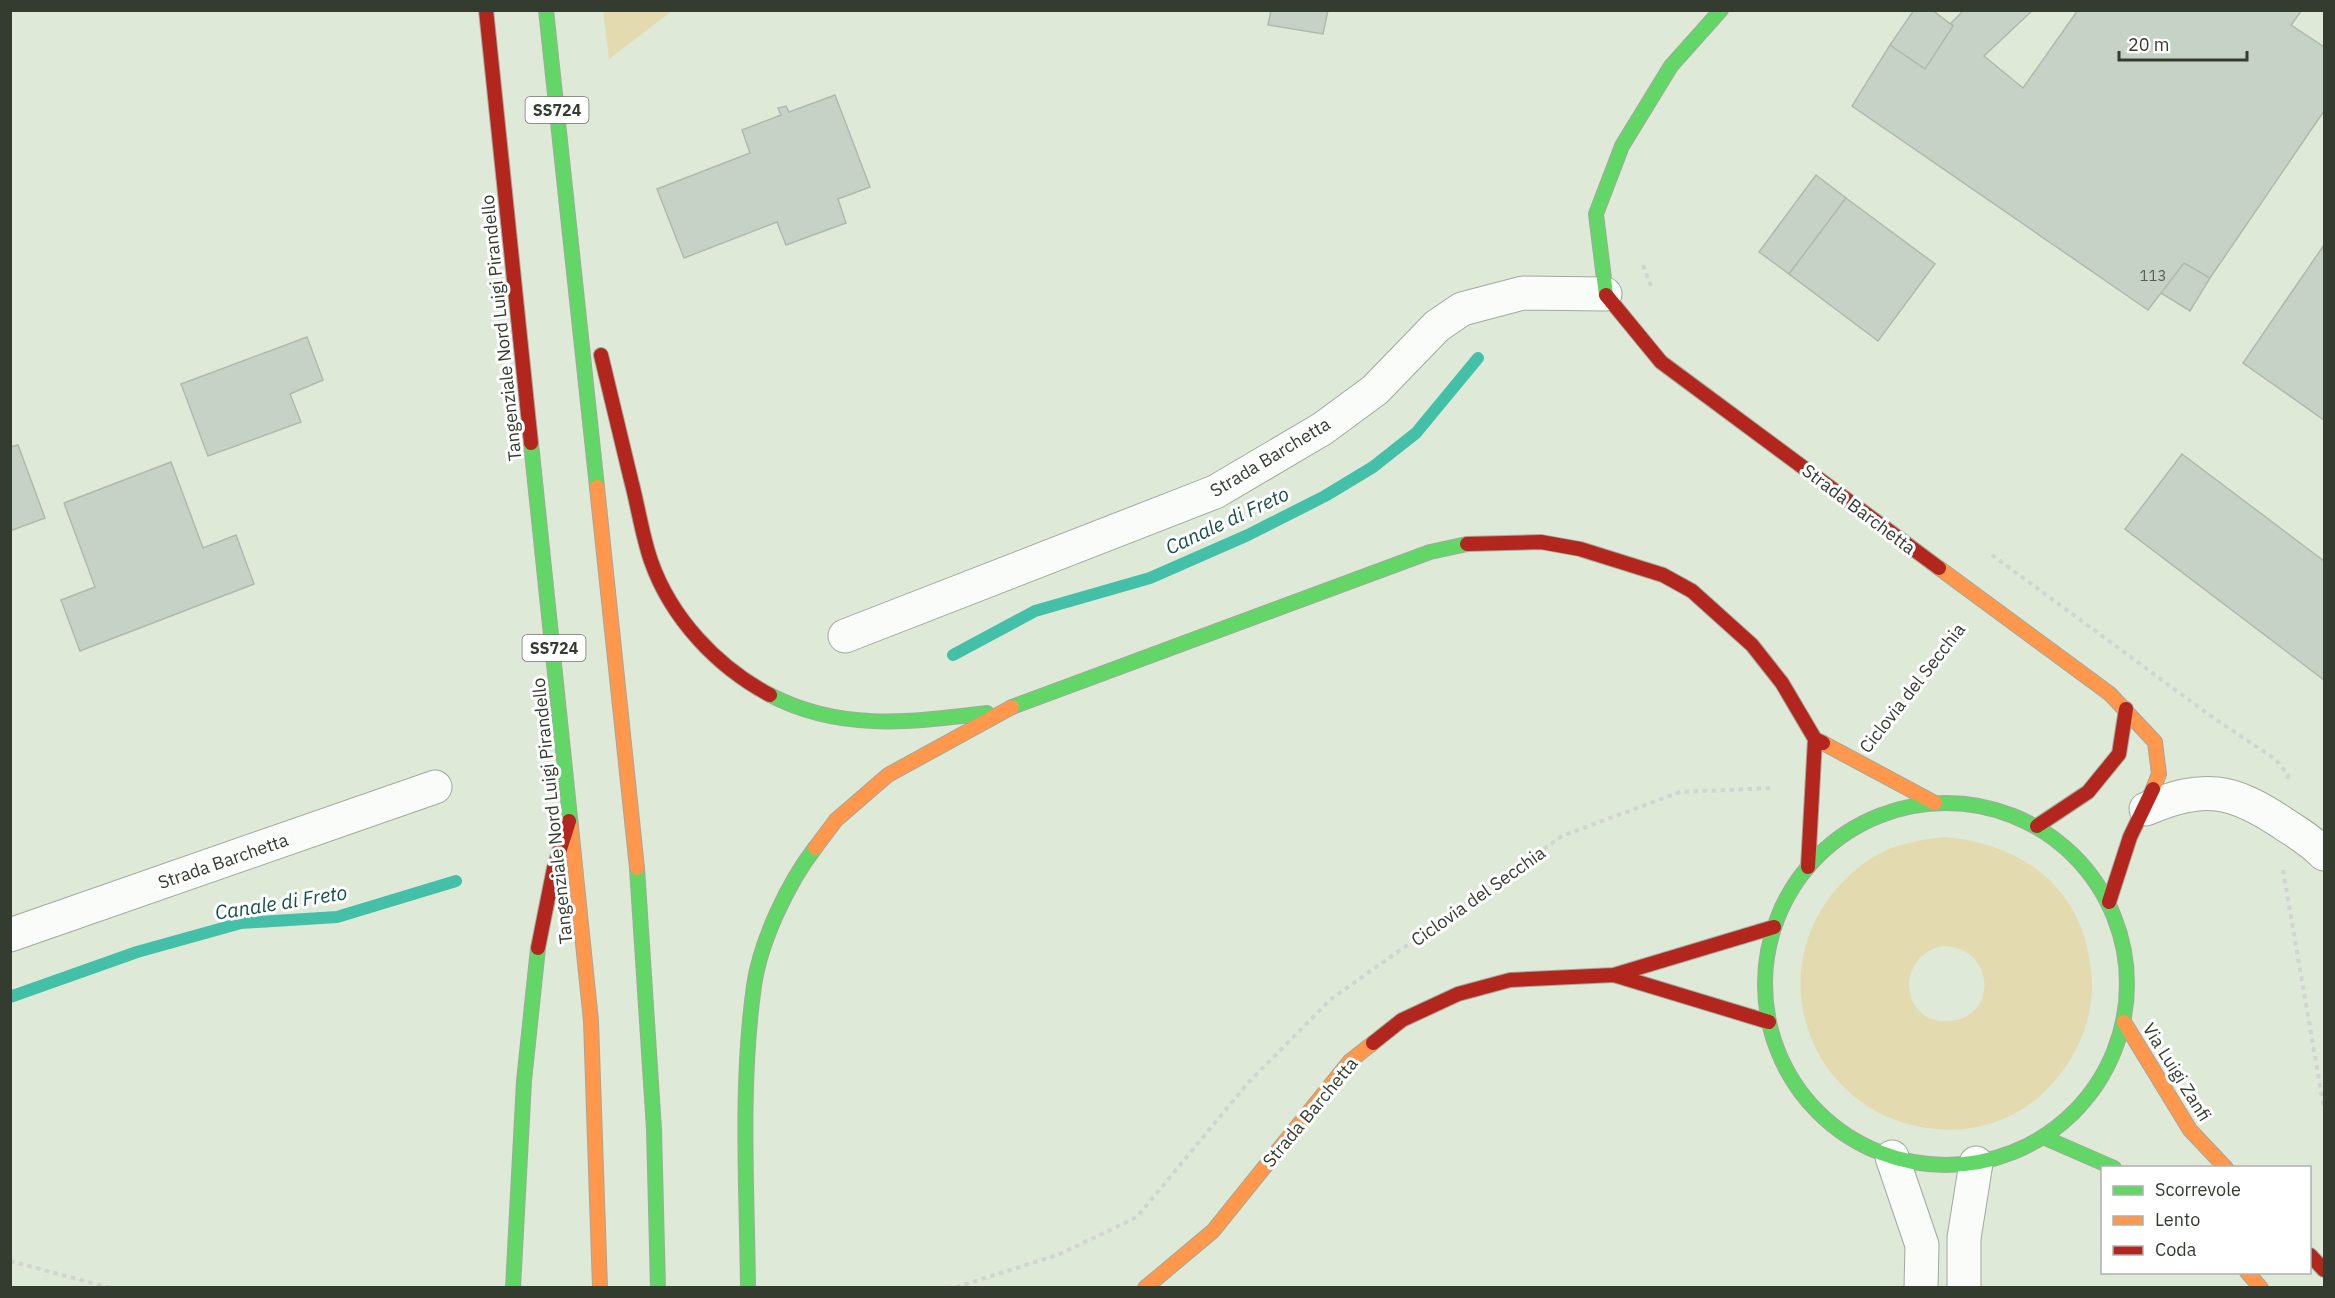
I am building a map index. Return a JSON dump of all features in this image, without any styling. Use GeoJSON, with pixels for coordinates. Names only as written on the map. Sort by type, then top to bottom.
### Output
{"type":"FeatureCollection","features":[{"type":"Feature","properties":{"kind":"main road","name":"Tangenziale Nord Luigi Pirandello"},"geometry":{"type":"LineString","coordinates":[[486,10],[591,1021],[600,1287]]}},
{"type":"Feature","properties":{"kind":"main road","name":"SS724"},"geometry":{"type":"LineString","coordinates":[[546,10],[637,864],[647,1003],[658,1287]]}},
{"type":"Feature","properties":{"kind":"main road"},"geometry":{"type":"LineString","coordinates":[[1605,294],[1596,214],[1622,146],[1671,66],[1721,10]]}},
{"type":"Feature","properties":{"kind":"main road"},"geometry":{"type":"LineString","coordinates":[[568,210],[594,323]]}},
{"type":"Feature","properties":{"kind":"main road","name":"Strada Barchetta"},"geometry":{"type":"LineString","coordinates":[[1605,294],[1661,362],[2110,694],[2127,709],[2155,742],[2159,774],[2146,809],[2130,837],[2109,902]]}},
{"type":"Feature","properties":{"kind":"main road"},"geometry":{"type":"LineString","coordinates":[[599,346],[651,561],[664,592],[683,622],[730,672],[785,704],[821,714],[862,720],[905,723],[1003,711]]}},
{"type":"Feature","properties":{"kind":"main road"},"geometry":{"type":"LineString","coordinates":[[748,1287],[746,1088],[749,1026],[754,984],[766,942],[787,892],[829,828],[859,798],[888,774],[1003,711],[1430,552],[1466,544],[1541,542],[1627,562],[1663,575],[1692,591],[1752,645],[1782,683],[1815,739],[1935,803]]}},
{"type":"Feature","properties":{"kind":"main road"},"geometry":{"type":"LineString","coordinates":[[2037,826],[2088,792],[2118,754],[2127,709]]}},
{"type":"Feature","properties":{"kind":"main road"},"geometry":{"type":"LineString","coordinates":[[1808,867],[1815,739]]}},
{"type":"Feature","properties":{"kind":"main road"},"geometry":{"type":"LineString","coordinates":[[1935,803],[1975,804],[2005,812],[2037,826],[2074,855],[2092,876],[2109,902],[2125,951],[2128,985],[2124,1022],[2100,1081],[2073,1113],[2043,1137],[2009,1155],[1976,1163],[1939,1166],[1892,1157],[1843,1133],[1811,1105],[1784,1065],[1769,1022],[1765,975],[1774,927],[1785,901],[1808,867],[1836,840],[1864,822],[1896,809],[1935,803]]}},
{"type":"Feature","properties":{"kind":"main road"},"geometry":{"type":"LineString","coordinates":[[513,1287],[519,1141],[534,969],[553,862],[571,813]]}},
{"type":"Feature","properties":{"kind":"main road","name":"Strada Barchetta"},"geometry":{"type":"LineString","coordinates":[[1145,1287],[1213,1231],[1350,1061],[1402,1020],[1458,994],[1510,980],[1614,975],[1774,927]]}},
{"type":"Feature","properties":{"kind":"main road","name":"Strada Barchetta"},"geometry":{"type":"LineString","coordinates":[[1614,975],[1769,1022]]}},
{"type":"Feature","properties":{"kind":"main road","name":"Via Luigi Zanfi"},"geometry":{"type":"LineString","coordinates":[[2124,1022],[2190,1130],[2225,1166]]}},
{"type":"Feature","properties":{"kind":"main road"},"geometry":{"type":"LineString","coordinates":[[2043,1137],[2112,1166]]}},
{"type":"Feature","properties":{"kind":"main road"},"geometry":{"type":"LineString","coordinates":[[2311,1256],[2325,1270]]}},
{"type":"Feature","properties":{"kind":"main road"},"geometry":{"type":"LineString","coordinates":[[2249,1274],[2261,1287]]}},
{"type":"Feature","properties":{"kind":"street","name":"Strada Barchetta"},"geometry":{"type":"LineString","coordinates":[[845,636],[1215,492],[1322,429],[1375,390],[1437,326],[1462,309],[1522,293],[1605,294]]}},
{"type":"Feature","properties":{"kind":"street","name":"Strada Barchetta"},"geometry":{"type":"LineString","coordinates":[[10,935],[435,787]]}},
{"type":"Feature","properties":{"kind":"street"},"geometry":{"type":"LineString","coordinates":[[2146,809],[2177,795],[2200,793],[2241,798],[2274,817],[2325,854]]}},
{"type":"Feature","properties":{"kind":"street"},"geometry":{"type":"LineString","coordinates":[[1892,1157],[1922,1245],[1921,1287]]}},
{"type":"Feature","properties":{"kind":"street"},"geometry":{"type":"LineString","coordinates":[[1964,1287],[1964,1238],[1976,1163]]}},
{"type":"Feature","properties":{"kind":"path"},"geometry":{"type":"LineString","coordinates":[[1641,261],[1654,294]]}},
{"type":"Feature","properties":{"kind":"path","name":"Ciclovia del Secchia"},"geometry":{"type":"LineString","coordinates":[[1856,761],[2007,565],[1989,553]]}},
{"type":"Feature","properties":{"kind":"path","name":"Ciclovia del Secchia"},"geometry":{"type":"LineString","coordinates":[[947,1287],[957,1287],[1060,1254],[1137,1217],[1247,1084],[1331,999],[1562,836],[1680,792],[1813,786]]}},
{"type":"Feature","properties":{"kind":"path"},"geometry":{"type":"LineString","coordinates":[[10,1261],[110,1287]]}},
{"type":"Feature","properties":{"kind":"shaded area"},"geometry":{"type":"Polygon","coordinates":[[[603,10],[672,10],[672,11],[609,59],[603,10]]]}},
{"type":"Feature","properties":{"kind":"shaded area"},"geometry":{"type":"Polygon","coordinates":[[[1945,837],[1973,841],[2000,849],[2044,875],[2062,894],[2076,916],[2086,941],[2092,988],[2087,1023],[2081,1039],[2063,1070],[2039,1097],[2016,1113],[1991,1124],[1950,1130],[1895,1120],[1860,1101],[1832,1074],[1813,1042],[1802,1006],[1801,968],[1811,929],[1833,893],[1845,879],[1875,856],[1891,848],[1945,837]],[[1943,946],[1927,952],[1916,963],[1910,975],[1909,989],[1913,1002],[1921,1013],[1934,1020],[1950,1021],[1966,1017],[1977,1008],[1983,996],[1984,982],[1981,969],[1973,957],[1960,949],[1943,946]]]}},
{"type":"Feature","properties":{"kind":"building"},"geometry":{"type":"Polygon","coordinates":[[[1271,10],[1328,10],[1323,34],[1268,25],[1271,10]]]}},
{"type":"Feature","properties":{"kind":"building"},"geometry":{"type":"Polygon","coordinates":[[[1914,10],[1932,10],[1953,26],[1925,69],[1890,45],[1914,10]]]}},
{"type":"Feature","properties":{"kind":"building"},"geometry":{"type":"Polygon","coordinates":[[[1964,10],[2033,10],[1984,56],[2023,88],[2078,10],[2302,10],[2291,25],[2324,47],[2324,111],[2210,278],[2184,263],[2148,310],[1852,106],[1890,45],[1925,69],[1953,26],[1951,23],[1964,10]]]}},
{"type":"Feature","properties":{"kind":"building"},"geometry":{"type":"Polygon","coordinates":[[[835,95],[870,187],[838,199],[846,223],[786,245],[777,222],[684,258],[657,189],[750,153],[742,130],[781,115],[778,108],[786,106],[789,112],[835,95]]]}},
{"type":"Feature","properties":{"kind":"building"},"geometry":{"type":"Polygon","coordinates":[[[1816,175],[1846,198],[1789,274],[1759,252],[1816,175]]]}},
{"type":"Feature","properties":{"kind":"building"},"geometry":{"type":"Polygon","coordinates":[[[1846,198],[1935,264],[1878,341],[1789,274],[1846,198]]]}},
{"type":"Feature","properties":{"kind":"building"},"geometry":{"type":"Polygon","coordinates":[[[2324,245],[2324,420],[2243,363],[2324,245]]]}},
{"type":"Feature","properties":{"kind":"building"},"geometry":{"type":"Polygon","coordinates":[[[2184,263],[2210,278],[2190,311],[2161,293],[2184,263]]]}},
{"type":"Feature","properties":{"kind":"building"},"geometry":{"type":"Polygon","coordinates":[[[307,337],[323,380],[290,394],[301,422],[208,456],[181,384],[307,337]]]}},
{"type":"Feature","properties":{"kind":"building"},"geometry":{"type":"Polygon","coordinates":[[[18,445],[45,518],[10,531],[10,447],[18,445]]]}},
{"type":"Feature","properties":{"kind":"building"},"geometry":{"type":"Polygon","coordinates":[[[2182,454],[2324,561],[2324,680],[2125,529],[2182,454]]]}},
{"type":"Feature","properties":{"kind":"building"},"geometry":{"type":"Polygon","coordinates":[[[171,462],[203,548],[236,535],[254,584],[80,651],[61,600],[95,587],[64,503],[171,462]]]}},
{"type":"Feature","properties":{"kind":"waterway","name":"Canale di Freto"},"geometry":{"type":"LineString","coordinates":[[953,655],[1035,611],[1150,578],[1248,535],[1325,496],[1373,467],[1416,433],[1478,358]]}},
{"type":"Feature","properties":{"kind":"waterway","name":"Canale di Freto"},"geometry":{"type":"LineString","coordinates":[[10,997],[137,952],[241,923],[337,917],[456,881]]}},
{"type":"Feature","properties":{"kind":"traffic: fast"},"geometry":{"type":"LineString","coordinates":[[546,10],[597,487]]}},
{"type":"Feature","properties":{"kind":"traffic: fast"},"geometry":{"type":"LineString","coordinates":[[1606,295],[1596,214],[1622,146],[1671,66],[1721,10]]}},
{"type":"Feature","properties":{"kind":"traffic: fast"},"geometry":{"type":"LineString","coordinates":[[531,443],[571,827]]}},
{"type":"Feature","properties":{"kind":"traffic: fast"},"geometry":{"type":"LineString","coordinates":[[1012,707],[1430,552],[1467,544]]}},
{"type":"Feature","properties":{"kind":"traffic: fast"},"geometry":{"type":"LineString","coordinates":[[770,695],[823,715],[850,719],[904,721],[987,713]]}},
{"type":"Feature","properties":{"kind":"traffic: fast"},"geometry":{"type":"LineString","coordinates":[[1946,803],[1981,807],[2015,817],[2046,834],[2074,856],[2096,884],[2113,915],[2123,949],[2127,984],[2123,1019],[2113,1053],[2096,1084],[2074,1112],[2046,1134],[2015,1151],[1981,1161],[1946,1165],[1911,1161],[1877,1151],[1846,1134],[1818,1112],[1796,1084],[1779,1053],[1769,1019],[1765,984],[1769,949],[1779,915],[1796,884],[1818,856],[1846,834],[1877,817],[1911,807],[1946,803]]}},
{"type":"Feature","properties":{"kind":"traffic: fast"},"geometry":{"type":"LineString","coordinates":[[748,1288],[746,1099],[754,986],[762,951],[785,895],[815,848]]}},
{"type":"Feature","properties":{"kind":"traffic: fast"},"geometry":{"type":"LineString","coordinates":[[637,868],[654,1129],[658,1288]]}},
{"type":"Feature","properties":{"kind":"traffic: fast"},"geometry":{"type":"LineString","coordinates":[[513,1288],[524,1081],[538,948]]}},
{"type":"Feature","properties":{"kind":"traffic: fast"},"geometry":{"type":"LineString","coordinates":[[2043,1137],[2109,1166]]}},
{"type":"Feature","properties":{"kind":"traffic: slow"},"geometry":{"type":"LineString","coordinates":[[597,487],[637,868]]}},
{"type":"Feature","properties":{"kind":"traffic: slow"},"geometry":{"type":"LineString","coordinates":[[1939,568],[2110,694],[2155,742],[2159,774],[2153,789]]}},
{"type":"Feature","properties":{"kind":"traffic: slow"},"geometry":{"type":"LineString","coordinates":[[815,848],[836,820],[888,775],[1012,707]]}},
{"type":"Feature","properties":{"kind":"traffic: slow"},"geometry":{"type":"LineString","coordinates":[[1823,743],[1935,803]]}},
{"type":"Feature","properties":{"kind":"traffic: slow"},"geometry":{"type":"LineString","coordinates":[[571,827],[591,1021],[600,1288]]}},
{"type":"Feature","properties":{"kind":"traffic: slow"},"geometry":{"type":"LineString","coordinates":[[2124,1022],[2190,1130],[2224,1166]]}},
{"type":"Feature","properties":{"kind":"traffic: slow"},"geometry":{"type":"LineString","coordinates":[[1145,1288],[1213,1231],[1350,1061],[1373,1043]]}},
{"type":"Feature","properties":{"kind":"traffic: slow"},"geometry":{"type":"LineString","coordinates":[[2249,1274],[2261,1288]]}},
{"type":"Feature","properties":{"kind":"traffic: jam"},"geometry":{"type":"LineString","coordinates":[[486,10],[531,443]]}},
{"type":"Feature","properties":{"kind":"traffic: jam"},"geometry":{"type":"LineString","coordinates":[[1606,295],[1661,362],[1939,568]]}},
{"type":"Feature","properties":{"kind":"traffic: jam"},"geometry":{"type":"LineString","coordinates":[[601,355],[645,541],[660,582],[683,621],[698,639],[732,670],[750,684],[770,695]]}},
{"type":"Feature","properties":{"kind":"traffic: jam"},"geometry":{"type":"LineString","coordinates":[[1467,544],[1541,542],[1580,549],[1663,575],[1692,591],[1752,645],[1782,683],[1815,739],[1823,743]]}},
{"type":"Feature","properties":{"kind":"traffic: jam"},"geometry":{"type":"LineString","coordinates":[[2037,826],[2088,792],[2119,754],[2126,709]]}},
{"type":"Feature","properties":{"kind":"traffic: jam"},"geometry":{"type":"LineString","coordinates":[[1808,867],[1815,739]]}},
{"type":"Feature","properties":{"kind":"traffic: jam"},"geometry":{"type":"LineString","coordinates":[[2109,902],[2130,837],[2153,789]]}},
{"type":"Feature","properties":{"kind":"traffic: jam"},"geometry":{"type":"LineString","coordinates":[[538,948],[554,868],[569,821]]}},
{"type":"Feature","properties":{"kind":"traffic: jam"},"geometry":{"type":"LineString","coordinates":[[1373,1043],[1402,1020],[1458,994],[1510,980],[1614,975],[1774,927]]}},
{"type":"Feature","properties":{"kind":"traffic: jam"},"geometry":{"type":"LineString","coordinates":[[1614,975],[1769,1022]]}},
{"type":"Feature","properties":{"kind":"traffic: jam"},"geometry":{"type":"LineString","coordinates":[[2311,1256],[2324,1270]]}}]}
